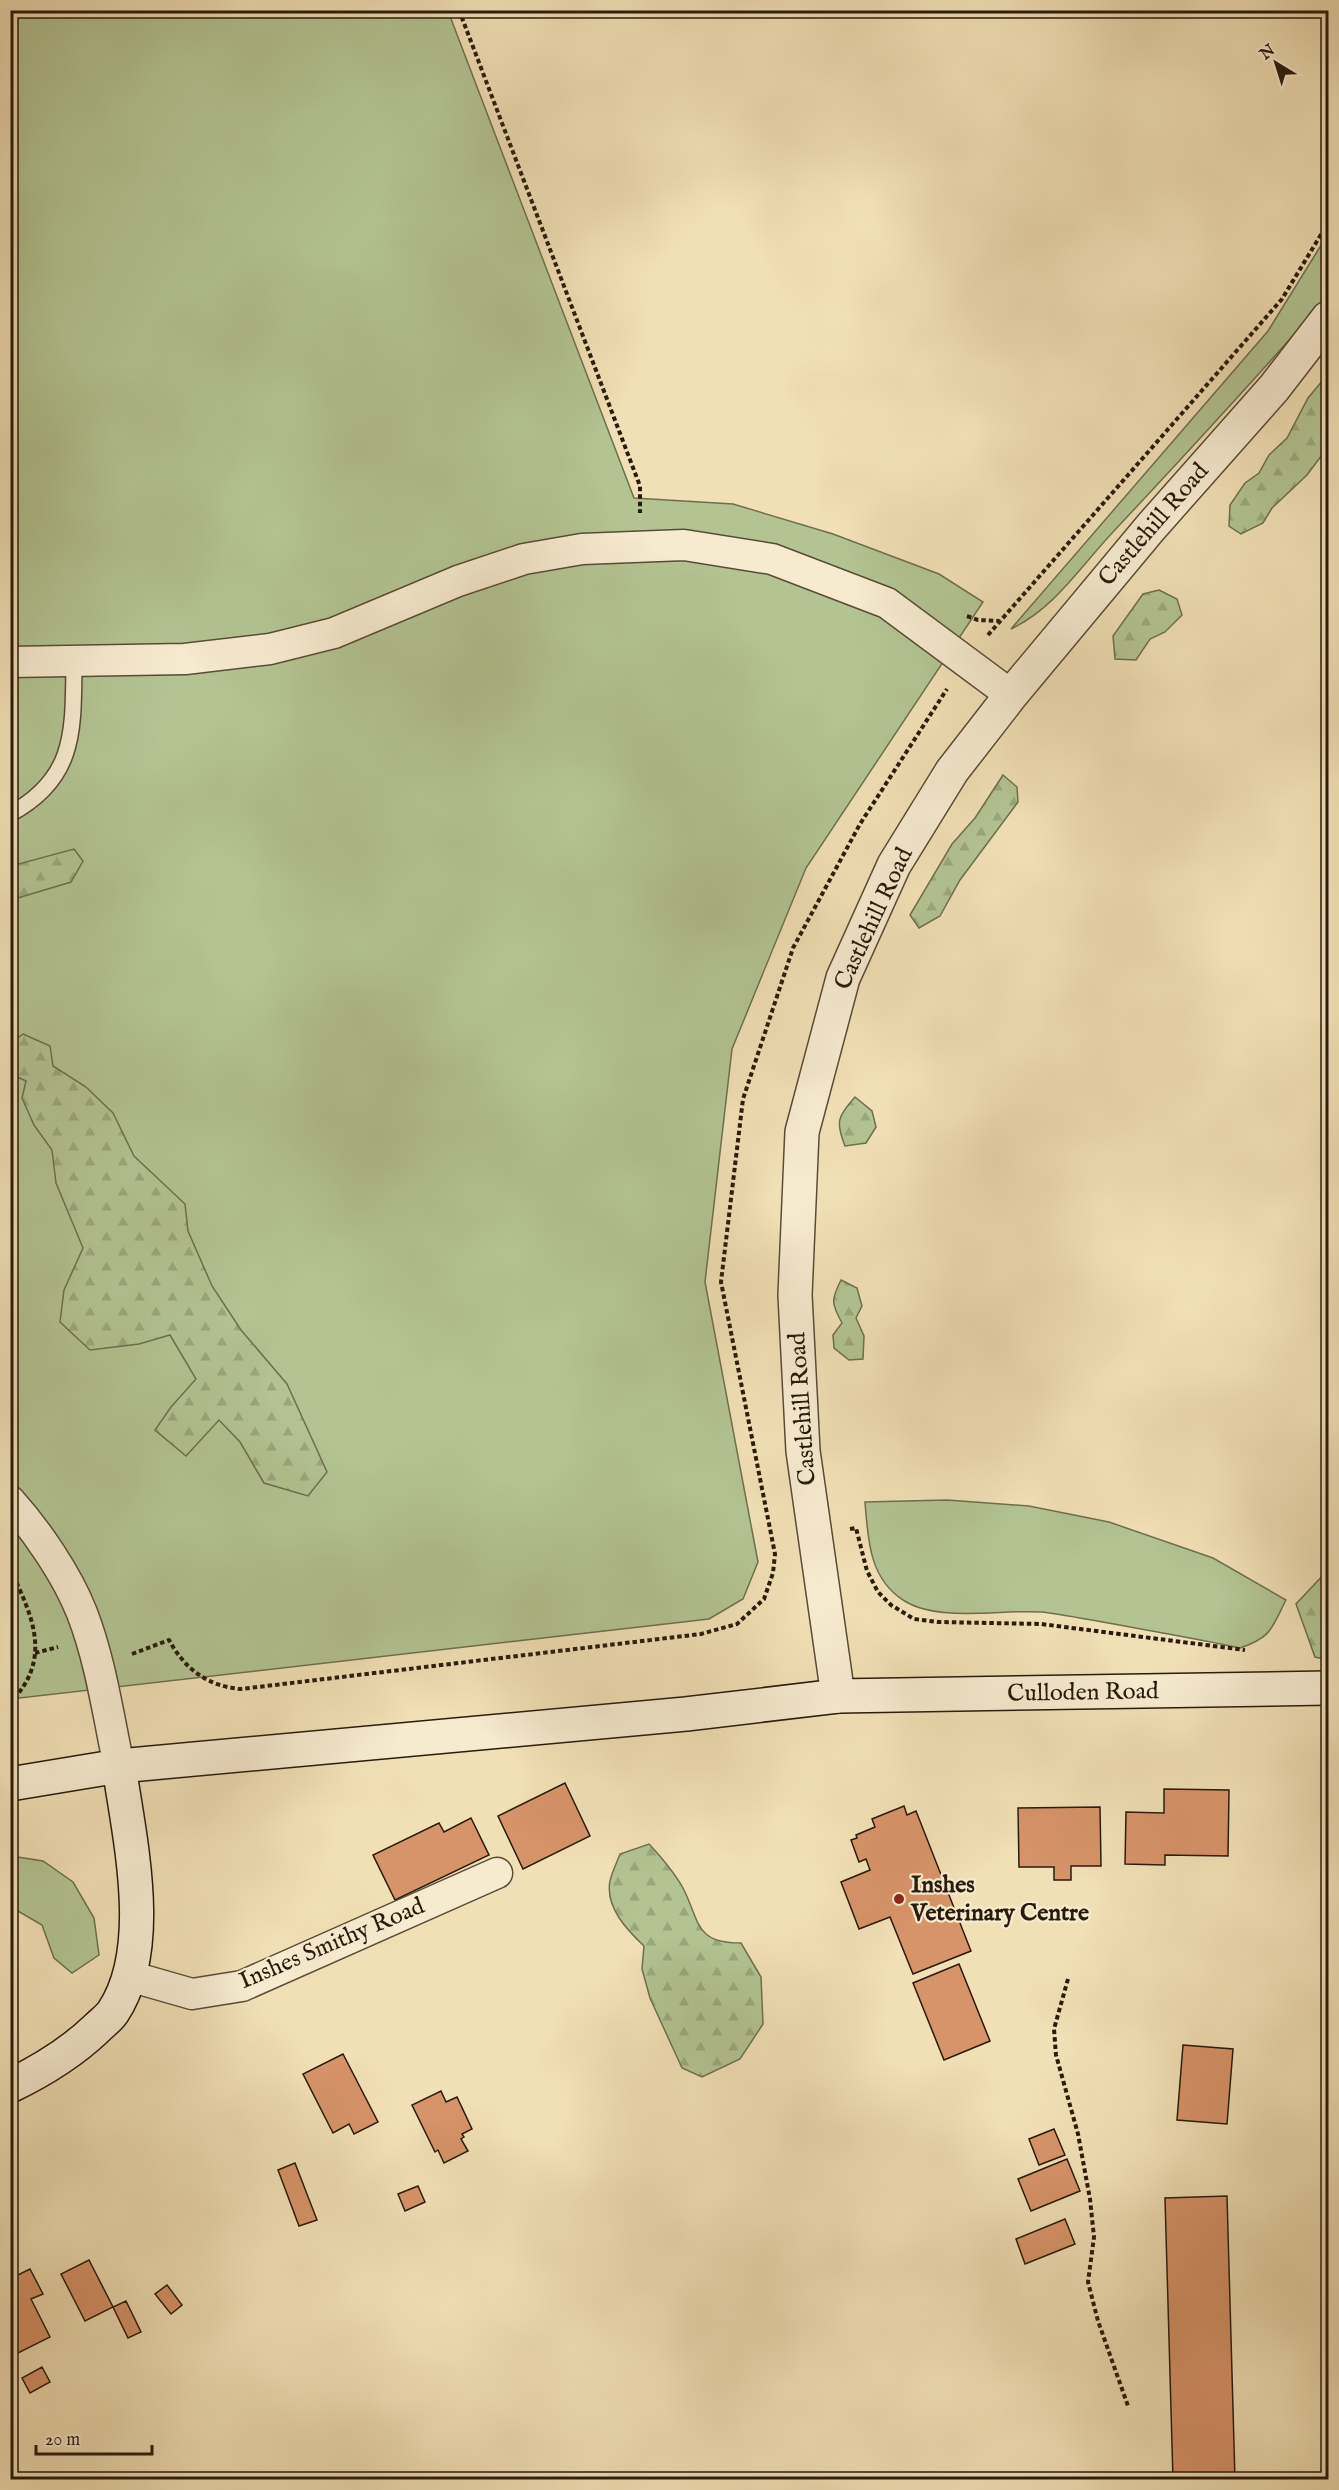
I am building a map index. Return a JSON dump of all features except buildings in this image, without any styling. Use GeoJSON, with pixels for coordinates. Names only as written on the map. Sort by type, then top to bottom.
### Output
{"type":"FeatureCollection","features":[{"type":"Feature","properties":{"kind":"main road","name":"Castlehill Road"},"geometry":{"type":"LineString","coordinates":[[838,1696],[803,1451],[795,1295],[802,1132],[843,978],[894,865],[952,771],[1011,695],[1151,527],[1274,388],[1329,318]]}},
{"type":"Feature","properties":{"kind":"main road","name":"Culloden Road"},"geometry":{"type":"LineString","coordinates":[[10,1784],[119,1766],[686,1714],[838,1696],[1329,1688]]}},
{"type":"Feature","properties":{"kind":"main road"},"geometry":{"type":"LineString","coordinates":[[10,2086],[42,2071],[79,2046],[113,2012],[129,1976],[137,1931],[136,1881],[119,1766]]}},
{"type":"Feature","properties":{"kind":"street"},"geometry":{"type":"LineString","coordinates":[[10,662],[184,659],[270,649],[334,633],[458,581],[524,559],[582,549],[684,545],[772,559],[887,603],[1011,695]]}},
{"type":"Feature","properties":{"kind":"street"},"geometry":{"type":"LineString","coordinates":[[10,1500],[34,1527],[81,1612],[94,1651],[119,1766]]}},
{"type":"Feature","properties":{"kind":"street","name":"Inshes Smithy Road"},"geometry":{"type":"LineString","coordinates":[[129,1976],[192,1994],[242,1986],[497,1873]]}},
{"type":"Feature","properties":{"kind":"lane"},"geometry":{"type":"LineString","coordinates":[[10,814],[31,803],[56,778],[67,752],[73,720],[74,662]]}},
{"type":"Feature","properties":{"kind":"path"},"geometry":{"type":"LineString","coordinates":[[459,10],[640,486],[639,547]]}},
{"type":"Feature","properties":{"kind":"path"},"geometry":{"type":"LineString","coordinates":[[856,1528],[867,1571],[878,1592],[891,1605],[914,1619],[938,1622],[1041,1624],[1250,1651]]}},
{"type":"Feature","properties":{"kind":"path"},"geometry":{"type":"LineString","coordinates":[[10,1569],[32,1616],[35,1653],[30,1677],[10,1704]]}},
{"type":"Feature","properties":{"kind":"path"},"geometry":{"type":"LineString","coordinates":[[1068,1979],[1054,2029],[1056,2055],[1078,2134],[1090,2199],[1094,2237],[1089,2282],[1098,2321],[1128,2406]]}},
{"type":"Feature","properties":{"kind":"green space"},"geometry":{"type":"Polygon","coordinates":[[[10,11],[448,11],[634,498],[733,504],[833,534],[939,574],[983,602],[806,868],[732,1049],[705,1282],[758,1562],[743,1599],[709,1619],[11,1699],[10,11]]]}},
{"type":"Feature","properties":{"kind":"green space"},"geometry":{"type":"Polygon","coordinates":[[[1328,234],[1328,296],[1066,586],[1041,610],[1011,629],[1268,331],[1328,234]]]}},
{"type":"Feature","properties":{"kind":"green space"},"geometry":{"type":"Polygon","coordinates":[[[1328,374],[1328,453],[1322,455],[1307,475],[1272,508],[1263,523],[1241,534],[1229,526],[1230,505],[1245,483],[1259,473],[1269,455],[1287,438],[1308,398],[1328,374]]]}},
{"type":"Feature","properties":{"kind":"green space"},"geometry":{"type":"Polygon","coordinates":[[[1159,590],[1177,599],[1182,615],[1165,632],[1150,639],[1136,660],[1115,659],[1113,636],[1143,594],[1159,590]]]}},
{"type":"Feature","properties":{"kind":"green space"},"geometry":{"type":"Polygon","coordinates":[[[1003,775],[1017,787],[1018,802],[960,880],[940,916],[919,928],[910,915],[952,844],[975,818],[1003,775]]]}},
{"type":"Feature","properties":{"kind":"green space"},"geometry":{"type":"Polygon","coordinates":[[[74,849],[83,861],[71,882],[11,900],[11,866],[74,849]]]}},
{"type":"Feature","properties":{"kind":"green space"},"geometry":{"type":"Polygon","coordinates":[[[23,1034],[50,1046],[53,1066],[86,1087],[113,1113],[134,1156],[185,1204],[188,1231],[212,1286],[241,1330],[287,1384],[327,1472],[308,1496],[264,1483],[240,1442],[219,1420],[186,1456],[155,1430],[171,1407],[196,1379],[170,1335],[139,1344],[90,1350],[60,1322],[64,1290],[83,1248],[56,1183],[52,1150],[34,1125],[22,1098],[26,1081],[11,1074],[11,1043],[23,1034]]]}},
{"type":"Feature","properties":{"kind":"green space"},"geometry":{"type":"Polygon","coordinates":[[[855,1097],[872,1111],[876,1127],[866,1143],[845,1146],[840,1131],[840,1120],[855,1097]]]}},
{"type":"Feature","properties":{"kind":"green space"},"geometry":{"type":"Polygon","coordinates":[[[841,1280],[857,1288],[862,1306],[856,1318],[864,1336],[863,1359],[849,1360],[834,1348],[833,1335],[842,1323],[834,1302],[835,1292],[841,1280]]]}},
{"type":"Feature","properties":{"kind":"green space"},"geometry":{"type":"Polygon","coordinates":[[[947,1500],[1029,1506],[1109,1522],[1213,1558],[1286,1600],[1265,1636],[1240,1648],[1042,1612],[970,1614],[917,1607],[892,1591],[883,1581],[877,1569],[869,1543],[865,1502],[947,1500]]]}},
{"type":"Feature","properties":{"kind":"green space"},"geometry":{"type":"Polygon","coordinates":[[[1328,1570],[1328,1660],[1315,1657],[1296,1604],[1328,1570]]]}},
{"type":"Feature","properties":{"kind":"green space"},"geometry":{"type":"Polygon","coordinates":[[[649,1844],[668,1865],[683,1888],[696,1920],[706,1934],[714,1939],[741,1943],[761,1977],[763,2024],[740,2059],[702,2077],[682,2068],[650,1998],[642,1969],[644,1946],[624,1925],[611,1900],[610,1881],[620,1854],[649,1844]]]}},
{"type":"Feature","properties":{"kind":"green space"},"geometry":{"type":"Polygon","coordinates":[[[11,1856],[43,1861],[73,1882],[94,1918],[99,1955],[72,1973],[54,1958],[42,1925],[18,1911],[11,1912],[11,1856]]]}},
{"type":"Feature","properties":{"kind":"place","name":"Inshes Veterinary Centre"},"geometry":{"type":"Point","coordinates":[899,1899]}}]}
